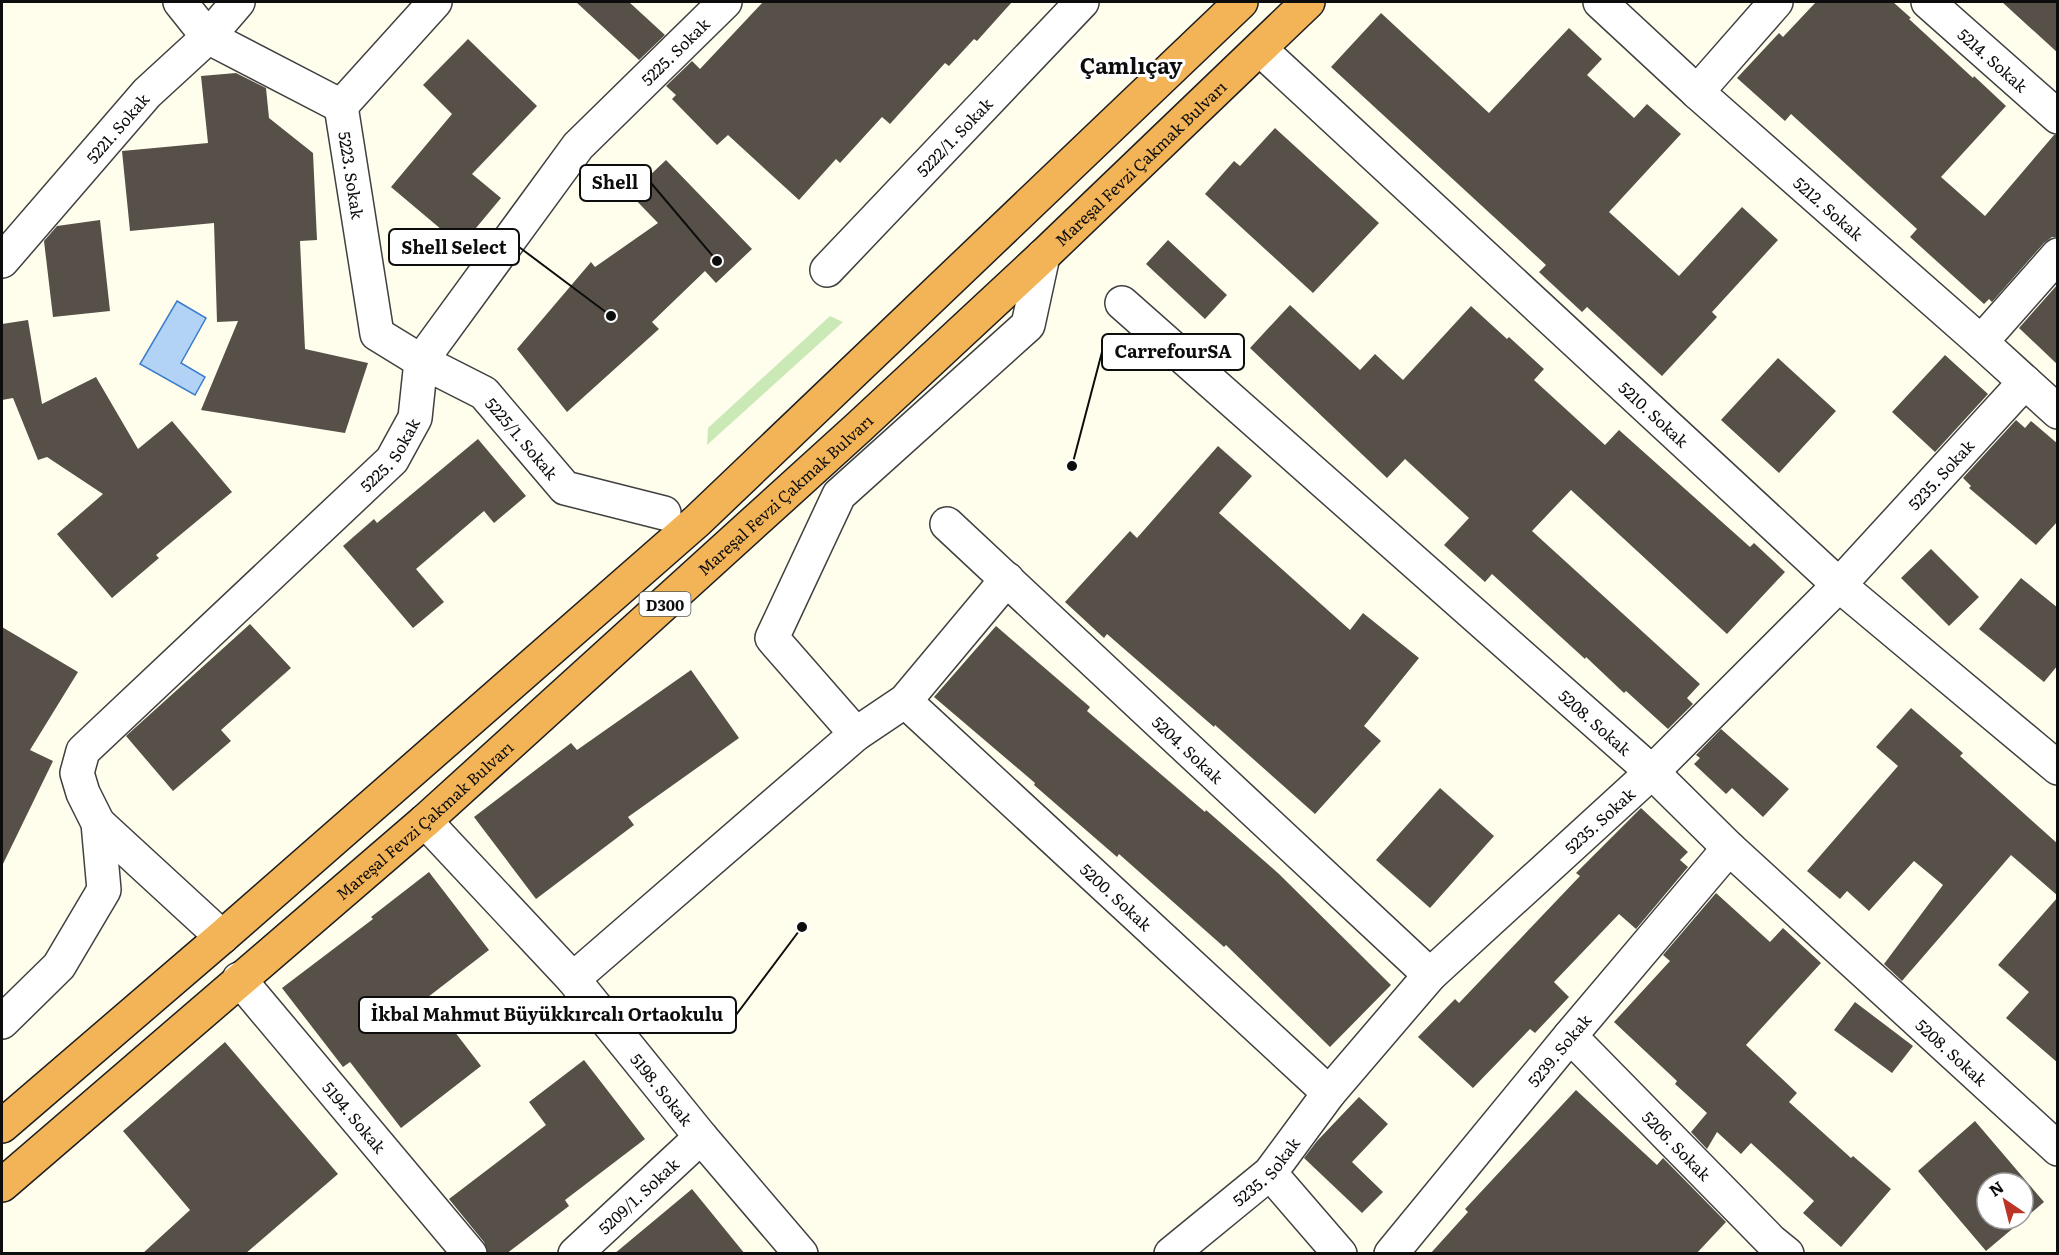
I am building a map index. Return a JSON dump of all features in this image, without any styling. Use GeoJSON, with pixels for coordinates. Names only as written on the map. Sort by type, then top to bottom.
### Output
{"type":"FeatureCollection","features":[{"type":"Feature","properties":{"kind":"highway","name":"D300"},"geometry":{"type":"LineString","coordinates":[[2,1126],[222,937],[697,521],[1241,2]]}},
{"type":"Feature","properties":{"kind":"highway","name":"Mareşal Fevzi Çakmak Bulvarı"},"geometry":{"type":"LineString","coordinates":[[2,1185],[425,821],[859,428],[1043,256],[1308,2]]}},
{"type":"Feature","properties":{"kind":"street"},"geometry":{"type":"LineString","coordinates":[[180,2],[208,37],[341,106],[435,2]]}},
{"type":"Feature","properties":{"kind":"street","name":"5221. Sokak"},"geometry":{"type":"LineString","coordinates":[[2,261],[147,93],[208,37],[238,2]]}},
{"type":"Feature","properties":{"kind":"street","name":"5225. Sokak"},"geometry":{"type":"LineString","coordinates":[[98,823],[83,793],[77,773],[83,751],[392,460],[415,418],[422,361],[578,146],[724,2]]}},
{"type":"Feature","properties":{"kind":"street","name":"5222/1. Sokak"},"geometry":{"type":"LineString","coordinates":[[827,270],[1082,2]]}},
{"type":"Feature","properties":{"kind":"street","name":"5212. Sokak"},"geometry":{"type":"LineString","coordinates":[[1600,2],[1697,92],[2058,412]]}},
{"type":"Feature","properties":{"kind":"street"},"geometry":{"type":"LineString","coordinates":[[1697,92],[1776,2]]}},
{"type":"Feature","properties":{"kind":"street","name":"5214. Sokak"},"geometry":{"type":"LineString","coordinates":[[1928,2],[2058,117]]}},
{"type":"Feature","properties":{"kind":"street","name":"5210. Sokak"},"geometry":{"type":"LineString","coordinates":[[1260,49],[1839,585],[2058,768]]}},
{"type":"Feature","properties":{"kind":"street","name":"5223. Sokak"},"geometry":{"type":"LineString","coordinates":[[341,106],[377,334],[422,361]]}},
{"type":"Feature","properties":{"kind":"street"},"geometry":{"type":"LineString","coordinates":[[1981,342],[2058,255]]}},
{"type":"Feature","properties":{"kind":"street"},"geometry":{"type":"LineString","coordinates":[[856,734],[772,638],[839,495],[1028,325],[1043,256]]}},
{"type":"Feature","properties":{"kind":"street","name":"5208. Sokak"},"geometry":{"type":"LineString","coordinates":[[1122,303],[1652,772],[1729,848],[2058,1149]]}},
{"type":"Feature","properties":{"kind":"street","name":"5225/1. Sokak"},"geometry":{"type":"LineString","coordinates":[[422,361],[484,393],[565,488],[664,513]]}},
{"type":"Feature","properties":{"kind":"street","name":"5235. Sokak"},"geometry":{"type":"LineString","coordinates":[[1171,1254],[1270,1173],[1329,1093],[1430,975],[1652,772],[1839,585],[2025,382]]}},
{"type":"Feature","properties":{"kind":"street"},"geometry":{"type":"LineString","coordinates":[[859,428],[915,427]]}},
{"type":"Feature","properties":{"kind":"street","name":"5204. Sokak"},"geometry":{"type":"LineString","coordinates":[[947,524],[1430,975]]}},
{"type":"Feature","properties":{"kind":"street"},"geometry":{"type":"LineString","coordinates":[[573,979],[856,734],[905,701],[1006,579]]}},
{"type":"Feature","properties":{"kind":"street","name":"5200. Sokak"},"geometry":{"type":"LineString","coordinates":[[905,701],[1329,1093]]}},
{"type":"Feature","properties":{"kind":"street","name":"5198. Sokak"},"geometry":{"type":"LineString","coordinates":[[425,821],[573,979],[701,1137],[801,1254]]}},
{"type":"Feature","properties":{"kind":"street"},"geometry":{"type":"LineString","coordinates":[[98,823],[222,937]]}},
{"type":"Feature","properties":{"kind":"street"},"geometry":{"type":"LineString","coordinates":[[2,1022],[59,966],[104,890],[98,823]]}},
{"type":"Feature","properties":{"kind":"street","name":"5239. Sokak"},"geometry":{"type":"LineString","coordinates":[[1391,1254],[1570,1036],[1729,848]]}},
{"type":"Feature","properties":{"kind":"street","name":"5194. Sokak"},"geometry":{"type":"LineString","coordinates":[[239,979],[470,1254]]}},
{"type":"Feature","properties":{"kind":"street","name":"5206. Sokak"},"geometry":{"type":"LineString","coordinates":[[1570,1036],[1772,1249]]}},
{"type":"Feature","properties":{"kind":"street","name":"5209/1. Sokak"},"geometry":{"type":"LineString","coordinates":[[575,1254],[701,1137]]}},
{"type":"Feature","properties":{"kind":"street"},"geometry":{"type":"LineString","coordinates":[[1270,1173],[1340,1254]]}},
{"type":"Feature","properties":{"kind":"green space"},"geometry":{"type":"Polygon","coordinates":[[[830,316],[843,322],[707,445],[708,428],[830,316]]]}},
{"type":"Feature","properties":{"kind":"water"},"geometry":{"type":"Polygon","coordinates":[[[177,301],[206,318],[181,363],[205,377],[195,395],[140,364],[177,301]]]}},
{"type":"Feature","properties":{"kind":"building"},"geometry":{"type":"Polygon","coordinates":[[[576,2],[629,2],[665,35],[639,60],[576,2]]]}},
{"type":"Feature","properties":{"kind":"building"},"geometry":{"type":"Polygon","coordinates":[[[763,2],[1012,2],[977,41],[974,39],[949,66],[945,63],[890,124],[882,117],[840,163],[836,159],[799,200],[728,135],[717,145],[672,99],[676,95],[666,86],[692,61],[700,69],[763,2]]]}},
{"type":"Feature","properties":{"kind":"building"},"geometry":{"type":"Polygon","coordinates":[[[1816,2],[1893,2],[2006,106],[1941,177],[1985,216],[2054,135],[2058,135],[2058,237],[2052,237],[2044,243],[1992,302],[1989,299],[1984,304],[1910,237],[1917,229],[1791,114],[1785,121],[1737,78],[1779,33],[1783,37],[1816,2]]]}},
{"type":"Feature","properties":{"kind":"building"},"geometry":{"type":"Polygon","coordinates":[[[2002,2],[2058,2],[2058,53],[2002,2]]]}},
{"type":"Feature","properties":{"kind":"building"},"geometry":{"type":"Polygon","coordinates":[[[1381,13],[1489,113],[1569,28],[1602,59],[1587,75],[1634,118],[1647,104],[1681,134],[1609,212],[1679,276],[1742,207],[1778,240],[1712,312],[1717,317],[1662,376],[1587,307],[1582,312],[1539,272],[1546,265],[1331,67],[1381,13]]]}},
{"type":"Feature","properties":{"kind":"building"},"geometry":{"type":"Polygon","coordinates":[[[468,39],[537,106],[472,174],[501,198],[461,246],[391,187],[452,114],[423,85],[468,39]]]}},
{"type":"Feature","properties":{"kind":"building"},"geometry":{"type":"Polygon","coordinates":[[[236,73],[266,88],[269,118],[313,153],[317,240],[300,241],[305,349],[368,363],[345,433],[201,410],[238,321],[217,322],[214,223],[130,231],[122,151],[208,143],[201,76],[236,73]]]}},
{"type":"Feature","properties":{"kind":"building"},"geometry":{"type":"Polygon","coordinates":[[[1275,128],[1379,223],[1313,293],[1205,194],[1234,161],[1240,166],[1275,128]]]}},
{"type":"Feature","properties":{"kind":"building"},"geometry":{"type":"Polygon","coordinates":[[[666,160],[752,249],[716,283],[705,271],[652,322],[659,329],[567,412],[517,349],[591,262],[595,267],[658,223],[630,194],[666,160]]]}},
{"type":"Feature","properties":{"kind":"building"},"geometry":{"type":"Polygon","coordinates":[[[100,220],[110,311],[53,317],[44,241],[57,226],[100,220]]]}},
{"type":"Feature","properties":{"kind":"building"},"geometry":{"type":"Polygon","coordinates":[[[1168,240],[1227,295],[1205,319],[1146,264],[1168,240]]]}},
{"type":"Feature","properties":{"kind":"building"},"geometry":{"type":"Polygon","coordinates":[[[2058,284],[2058,365],[2019,328],[2058,284]]]}},
{"type":"Feature","properties":{"kind":"building"},"geometry":{"type":"Polygon","coordinates":[[[1290,305],[1360,370],[1375,354],[1403,380],[1471,306],[1544,369],[1534,380],[1605,445],[1619,430],[1750,547],[1754,543],[1785,572],[1727,634],[1571,490],[1532,531],[1700,684],[1687,698],[1693,704],[1668,729],[1626,691],[1624,693],[1586,657],[1585,659],[1492,574],[1485,582],[1444,545],[1469,518],[1405,459],[1387,478],[1250,348],[1290,305]]]}},
{"type":"Feature","properties":{"kind":"building"},"geometry":{"type":"Polygon","coordinates":[[[28,320],[42,404],[96,377],[138,449],[172,421],[232,492],[156,555],[159,558],[112,598],[57,534],[103,494],[47,457],[38,460],[13,398],[2,400],[2,324],[28,320]]]}},
{"type":"Feature","properties":{"kind":"building"},"geometry":{"type":"Polygon","coordinates":[[[1945,355],[1988,394],[1935,452],[1892,412],[1945,355]]]}},
{"type":"Feature","properties":{"kind":"building"},"geometry":{"type":"Polygon","coordinates":[[[1778,358],[1836,411],[1779,473],[1721,420],[1778,358]]]}},
{"type":"Feature","properties":{"kind":"building"},"geometry":{"type":"Polygon","coordinates":[[[2016,420],[2025,428],[2031,421],[2058,444],[2058,521],[2036,545],[1969,488],[1971,486],[1963,478],[2016,420]]]}},
{"type":"Feature","properties":{"kind":"building"},"geometry":{"type":"Polygon","coordinates":[[[478,439],[526,496],[494,523],[484,511],[416,569],[444,602],[413,628],[343,546],[374,519],[377,523],[478,439]]]}},
{"type":"Feature","properties":{"kind":"building"},"geometry":{"type":"Polygon","coordinates":[[[1218,446],[1252,476],[1219,513],[1350,630],[1363,613],[1419,658],[1364,726],[1381,741],[1315,814],[1215,725],[1214,727],[1107,634],[1104,638],[1065,602],[1130,531],[1137,538],[1218,446]]]}},
{"type":"Feature","properties":{"kind":"building"},"geometry":{"type":"Polygon","coordinates":[[[1931,549],[1979,597],[1949,626],[1901,578],[1931,549]]]}},
{"type":"Feature","properties":{"kind":"building"},"geometry":{"type":"Polygon","coordinates":[[[2021,578],[2058,608],[2058,665],[2044,682],[1979,629],[2021,578]]]}},
{"type":"Feature","properties":{"kind":"building"},"geometry":{"type":"Polygon","coordinates":[[[250,624],[291,668],[221,730],[231,741],[173,791],[126,736],[250,624]]]}},
{"type":"Feature","properties":{"kind":"building"},"geometry":{"type":"Polygon","coordinates":[[[996,626],[1090,707],[1087,711],[1279,874],[1391,985],[1330,1047],[1226,945],[1224,947],[1119,854],[1117,857],[934,697],[996,626]]]}},
{"type":"Feature","properties":{"kind":"building"},"geometry":{"type":"Polygon","coordinates":[[[2,627],[78,672],[30,750],[53,761],[2,866],[2,627]]]}},
{"type":"Feature","properties":{"kind":"building"},"geometry":{"type":"Polygon","coordinates":[[[691,670],[739,738],[628,817],[634,825],[536,899],[474,817],[571,743],[577,750],[691,670]]]}},
{"type":"Feature","properties":{"kind":"building"},"geometry":{"type":"Polygon","coordinates":[[[1911,708],[1963,753],[1960,756],[2058,844],[2058,896],[2011,855],[1902,981],[1884,964],[1943,885],[1914,861],[1869,911],[1847,891],[1840,899],[1807,871],[1898,766],[1876,747],[1911,708]]]}},
{"type":"Feature","properties":{"kind":"building"},"geometry":{"type":"Polygon","coordinates":[[[1721,729],[1789,789],[1763,817],[1732,788],[1726,794],[1694,764],[1700,758],[1696,755],[1721,729]]]}},
{"type":"Feature","properties":{"kind":"building"},"geometry":{"type":"Polygon","coordinates":[[[1440,788],[1494,836],[1430,908],[1376,860],[1440,788]]]}},
{"type":"Feature","properties":{"kind":"building"},"geometry":{"type":"Polygon","coordinates":[[[1641,808],[1688,852],[1680,860],[1688,867],[1636,929],[1619,914],[1554,982],[1569,997],[1535,1033],[1530,1029],[1473,1088],[1418,1037],[1455,999],[1459,1003],[1580,876],[1576,873],[1641,808]]]}},
{"type":"Feature","properties":{"kind":"building"},"geometry":{"type":"Polygon","coordinates":[[[429,872],[489,950],[428,997],[481,1066],[401,1128],[350,1062],[343,1067],[282,988],[373,919],[371,917],[429,872]]]}},
{"type":"Feature","properties":{"kind":"building"},"geometry":{"type":"Polygon","coordinates":[[[1716,893],[1770,942],[1783,928],[1821,963],[1746,1045],[1797,1093],[1789,1102],[1851,1158],[1853,1156],[1891,1189],[1841,1247],[1803,1213],[1814,1201],[1751,1143],[1741,1154],[1717,1132],[1707,1149],[1691,1132],[1707,1113],[1675,1084],[1677,1081],[1614,1022],[1670,961],[1663,955],[1716,893]]]}},
{"type":"Feature","properties":{"kind":"building"},"geometry":{"type":"Polygon","coordinates":[[[2058,897],[2058,1063],[2006,1018],[2029,992],[1998,965],[2058,897]]]}},
{"type":"Feature","properties":{"kind":"building"},"geometry":{"type":"Polygon","coordinates":[[[1855,1002],[1913,1046],[1892,1073],[1834,1030],[1855,1002]]]}},
{"type":"Feature","properties":{"kind":"building"},"geometry":{"type":"Polygon","coordinates":[[[225,1042],[338,1174],[245,1254],[142,1254],[190,1210],[123,1131],[225,1042]]]}},
{"type":"Feature","properties":{"kind":"building"},"geometry":{"type":"Polygon","coordinates":[[[584,1060],[645,1139],[565,1200],[569,1206],[506,1254],[488,1254],[484,1242],[449,1199],[546,1125],[529,1102],[584,1060]]]}},
{"type":"Feature","properties":{"kind":"building"},"geometry":{"type":"Polygon","coordinates":[[[1576,1090],[1657,1165],[1663,1158],[1726,1222],[1696,1254],[1430,1254],[1468,1212],[1465,1209],[1576,1090]]]}},
{"type":"Feature","properties":{"kind":"building"},"geometry":{"type":"Polygon","coordinates":[[[1359,1097],[1388,1124],[1352,1162],[1383,1192],[1362,1213],[1304,1158],[1359,1097]]]}},
{"type":"Feature","properties":{"kind":"building"},"geometry":{"type":"Polygon","coordinates":[[[1975,1121],[2018,1171],[1975,1171],[1975,1231],[2010,1231],[1986,1251],[1918,1171],[1975,1121]]]}},
{"type":"Feature","properties":{"kind":"building"},"geometry":{"type":"Polygon","coordinates":[[[692,1189],[745,1254],[614,1254],[692,1189]]]}},
{"type":"Feature","properties":{"kind":"building"},"geometry":{"type":"Polygon","coordinates":[[[2035,1191],[2044,1202],[2035,1210],[2035,1191]]]}},
{"type":"Feature","properties":{"kind":"place","name":"Shell"},"geometry":{"type":"Point","coordinates":[717,261]}},
{"type":"Feature","properties":{"kind":"place","name":"Shell Select"},"geometry":{"type":"Point","coordinates":[611,316]}},
{"type":"Feature","properties":{"kind":"place","name":"CarrefourSA"},"geometry":{"type":"Point","coordinates":[1072,466]}},
{"type":"Feature","properties":{"kind":"place","name":"İkbal Mahmut Büyükkırcalı Ortaokulu"},"geometry":{"type":"Point","coordinates":[802,927]}},
{"type":"Feature","properties":{"kind":"district","name":"Çamlıçay"},"geometry":{"type":"Point","coordinates":[1131,64]}}]}
